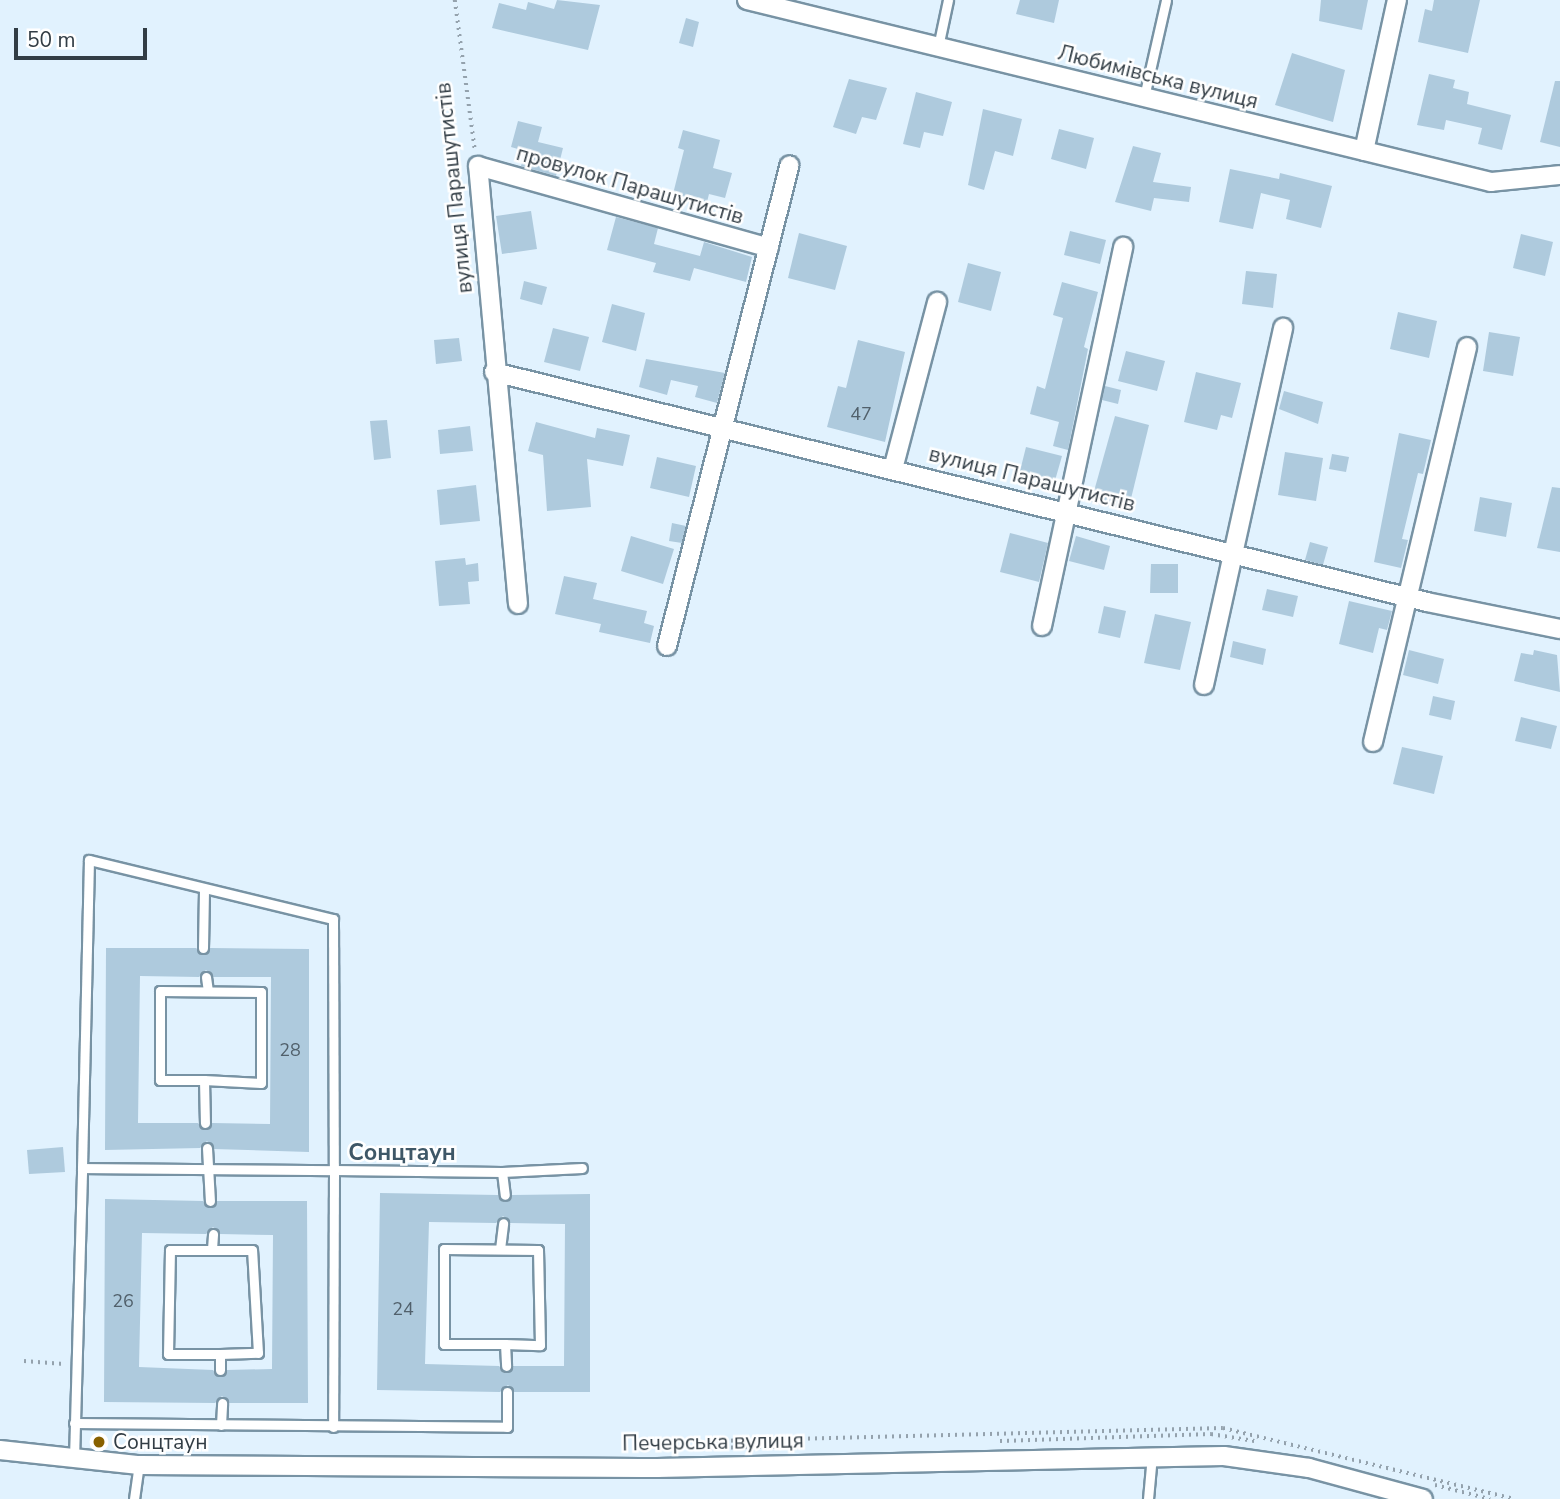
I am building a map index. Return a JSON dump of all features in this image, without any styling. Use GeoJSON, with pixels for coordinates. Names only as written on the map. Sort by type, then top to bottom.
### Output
{"type":"FeatureCollection","features":[{"type":"Feature","properties":{"kind":"street","name":"Любимівська вулиця"},"geometry":{"type":"LineString","coordinates":[[747,0],[1491,182],[1560,175]]}},
{"type":"Feature","properties":{"kind":"street"},"geometry":{"type":"LineString","coordinates":[[1364,150],[1397,0]]}},
{"type":"Feature","properties":{"kind":"street"},"geometry":{"type":"LineString","coordinates":[[667,646],[720,427],[790,165]]}},
{"type":"Feature","properties":{"kind":"street","name":"провулок Парашутистів"},"geometry":{"type":"LineString","coordinates":[[478,166],[769,248]]}},
{"type":"Feature","properties":{"kind":"street","name":"вулиця Парашутистів"},"geometry":{"type":"LineString","coordinates":[[478,166],[494,372],[518,604]]}},
{"type":"Feature","properties":{"kind":"street"},"geometry":{"type":"LineString","coordinates":[[1042,626],[1123,247]]}},
{"type":"Feature","properties":{"kind":"street"},"geometry":{"type":"LineString","coordinates":[[893,469],[937,302]]}},
{"type":"Feature","properties":{"kind":"street"},"geometry":{"type":"LineString","coordinates":[[1204,685],[1283,328]]}},
{"type":"Feature","properties":{"kind":"street"},"geometry":{"type":"LineString","coordinates":[[1373,742],[1406,594],[1467,347]]}},
{"type":"Feature","properties":{"kind":"street","name":"вулиця Парашутистів"},"geometry":{"type":"LineString","coordinates":[[494,372],[1235,553],[1560,629]]}},
{"type":"Feature","properties":{"kind":"street","name":"Печерська вулиця"},"geometry":{"type":"LineString","coordinates":[[0,1450],[139,1465],[657,1468],[1152,1455],[1271,1460],[1423,1499]]}},
{"type":"Feature","properties":{"kind":"lane"},"geometry":{"type":"LineString","coordinates":[[938,47],[948,0]]}},
{"type":"Feature","properties":{"kind":"lane"},"geometry":{"type":"LineString","coordinates":[[1144,97],[1166,0]]}},
{"type":"Feature","properties":{"kind":"lane"},"geometry":{"type":"LineString","coordinates":[[74,1459],[74,1364],[82,1168],[89,860],[333,919],[333,1427]]}},
{"type":"Feature","properties":{"kind":"lane"},"geometry":{"type":"LineString","coordinates":[[203,948],[204,889]]}},
{"type":"Feature","properties":{"kind":"lane"},"geometry":{"type":"LineString","coordinates":[[206,977],[208,991]]}},
{"type":"Feature","properties":{"kind":"lane"},"geometry":{"type":"LineString","coordinates":[[160,991],[261,992],[261,1083],[204,1080],[160,1080],[160,991]]}},
{"type":"Feature","properties":{"kind":"lane"},"geometry":{"type":"LineString","coordinates":[[204,1080],[205,1123]]}},
{"type":"Feature","properties":{"kind":"lane"},"geometry":{"type":"LineString","coordinates":[[207,1148],[210,1201]]}},
{"type":"Feature","properties":{"kind":"lane"},"geometry":{"type":"LineString","coordinates":[[82,1168],[502,1172],[582,1168]]}},
{"type":"Feature","properties":{"kind":"lane"},"geometry":{"type":"LineString","coordinates":[[502,1172],[505,1195]]}},
{"type":"Feature","properties":{"kind":"lane"},"geometry":{"type":"LineString","coordinates":[[500,1249],[503,1223]]}},
{"type":"Feature","properties":{"kind":"lane"},"geometry":{"type":"LineString","coordinates":[[212,1249],[213,1234]]}},
{"type":"Feature","properties":{"kind":"lane"},"geometry":{"type":"LineString","coordinates":[[444,1249],[538,1250],[540,1345],[505,1344],[444,1344],[444,1249]]}},
{"type":"Feature","properties":{"kind":"lane"},"geometry":{"type":"LineString","coordinates":[[170,1250],[252,1250],[258,1353],[220,1354],[168,1354],[170,1250]]}},
{"type":"Feature","properties":{"kind":"lane"},"geometry":{"type":"LineString","coordinates":[[505,1344],[506,1366]]}},
{"type":"Feature","properties":{"kind":"lane"},"geometry":{"type":"LineString","coordinates":[[220,1354],[220,1370]]}},
{"type":"Feature","properties":{"kind":"lane"},"geometry":{"type":"LineString","coordinates":[[74,1423],[507,1427],[507,1392]]}},
{"type":"Feature","properties":{"kind":"lane"},"geometry":{"type":"LineString","coordinates":[[221,1425],[222,1403]]}},
{"type":"Feature","properties":{"kind":"lane"},"geometry":{"type":"LineString","coordinates":[[1147,1499],[1152,1455]]}},
{"type":"Feature","properties":{"kind":"lane"},"geometry":{"type":"LineString","coordinates":[[134,1499],[139,1465]]}},
{"type":"Feature","properties":{"kind":"path","name":"вулиця Парашутистів"},"geometry":{"type":"LineString","coordinates":[[455,0],[478,166]]}},
{"type":"Feature","properties":{"kind":"path"},"geometry":{"type":"LineString","coordinates":[[24,1361],[74,1364]]}},
{"type":"Feature","properties":{"kind":"building"},"geometry":{"type":"Polygon","coordinates":[[[557,0],[600,5],[588,50],[492,28],[499,3],[526,10],[528,2],[554,9],[557,0]]]}},
{"type":"Feature","properties":{"kind":"building"},"geometry":{"type":"Polygon","coordinates":[[[1020,0],[1059,0],[1054,23],[1016,14],[1020,0]]]}},
{"type":"Feature","properties":{"kind":"building"},"geometry":{"type":"Polygon","coordinates":[[[1321,0],[1368,0],[1362,30],[1319,21],[1321,0]]]}},
{"type":"Feature","properties":{"kind":"building"},"geometry":{"type":"Polygon","coordinates":[[[1434,0],[1480,0],[1468,53],[1418,42],[1425,9],[1432,11],[1434,0]]]}},
{"type":"Feature","properties":{"kind":"building"},"geometry":{"type":"Polygon","coordinates":[[[686,18],[699,22],[693,47],[679,43],[686,18]]]}},
{"type":"Feature","properties":{"kind":"building"},"geometry":{"type":"Polygon","coordinates":[[[1292,53],[1345,70],[1333,122],[1275,105],[1292,53]]]}},
{"type":"Feature","properties":{"kind":"building"},"geometry":{"type":"Polygon","coordinates":[[[1429,74],[1455,80],[1453,88],[1469,92],[1467,104],[1511,115],[1502,150],[1478,144],[1482,128],[1446,120],[1444,130],[1417,125],[1429,74]]]}},
{"type":"Feature","properties":{"kind":"building"},"geometry":{"type":"Polygon","coordinates":[[[849,79],[887,88],[876,120],[862,117],[856,134],[833,127],[849,79]]]}},
{"type":"Feature","properties":{"kind":"building"},"geometry":{"type":"Polygon","coordinates":[[[1555,81],[1560,81],[1560,147],[1540,142],[1555,81]]]}},
{"type":"Feature","properties":{"kind":"building"},"geometry":{"type":"Polygon","coordinates":[[[916,92],[952,102],[943,136],[924,132],[920,148],[903,144],[916,92]]]}},
{"type":"Feature","properties":{"kind":"building"},"geometry":{"type":"Polygon","coordinates":[[[983,109],[1022,119],[1013,156],[995,151],[984,190],[968,185],[983,109]]]}},
{"type":"Feature","properties":{"kind":"building"},"geometry":{"type":"Polygon","coordinates":[[[518,121],[542,127],[538,142],[563,148],[556,176],[521,166],[525,151],[511,147],[518,121]]]}},
{"type":"Feature","properties":{"kind":"building"},"geometry":{"type":"Polygon","coordinates":[[[1059,129],[1094,138],[1086,169],[1051,159],[1059,129]]]}},
{"type":"Feature","properties":{"kind":"building"},"geometry":{"type":"Polygon","coordinates":[[[683,130],[720,140],[713,168],[732,173],[725,198],[709,194],[707,202],[673,194],[684,150],[678,148],[683,130]]]}},
{"type":"Feature","properties":{"kind":"building"},"geometry":{"type":"Polygon","coordinates":[[[1133,146],[1161,153],[1153,182],[1191,187],[1189,202],[1154,198],[1151,211],[1115,202],[1133,146]]]}},
{"type":"Feature","properties":{"kind":"building"},"geometry":{"type":"Polygon","coordinates":[[[1230,169],[1279,179],[1280,173],[1332,186],[1321,228],[1286,219],[1290,200],[1261,193],[1253,229],[1219,222],[1230,169]]]}},
{"type":"Feature","properties":{"kind":"building"},"geometry":{"type":"Polygon","coordinates":[[[531,211],[537,249],[502,254],[496,216],[531,211]]]}},
{"type":"Feature","properties":{"kind":"building"},"geometry":{"type":"Polygon","coordinates":[[[616,217],[658,228],[654,244],[700,256],[704,242],[752,257],[746,282],[694,268],[690,281],[653,272],[656,263],[607,250],[616,217]]]}},
{"type":"Feature","properties":{"kind":"building"},"geometry":{"type":"Polygon","coordinates":[[[1070,231],[1106,240],[1100,264],[1064,255],[1070,231]]]}},
{"type":"Feature","properties":{"kind":"building"},"geometry":{"type":"Polygon","coordinates":[[[799,233],[847,246],[835,290],[788,278],[799,233]]]}},
{"type":"Feature","properties":{"kind":"building"},"geometry":{"type":"Polygon","coordinates":[[[1521,234],[1553,242],[1545,276],[1513,268],[1521,234]]]}},
{"type":"Feature","properties":{"kind":"building"},"geometry":{"type":"Polygon","coordinates":[[[968,263],[1001,272],[991,311],[958,302],[968,263]]]}},
{"type":"Feature","properties":{"kind":"building"},"geometry":{"type":"Polygon","coordinates":[[[1246,271],[1277,274],[1273,308],[1242,304],[1246,271]]]}},
{"type":"Feature","properties":{"kind":"building"},"geometry":{"type":"Polygon","coordinates":[[[524,281],[547,287],[542,305],[520,299],[524,281]]]}},
{"type":"Feature","properties":{"kind":"building"},"geometry":{"type":"Polygon","coordinates":[[[1062,282],[1098,292],[1084,347],[1088,349],[1068,450],[1053,446],[1059,422],[1030,414],[1037,386],[1045,389],[1063,318],[1053,315],[1062,282]]]}},
{"type":"Feature","properties":{"kind":"building"},"geometry":{"type":"Polygon","coordinates":[[[612,304],[645,313],[636,351],[602,342],[612,304]]]}},
{"type":"Feature","properties":{"kind":"building"},"geometry":{"type":"Polygon","coordinates":[[[1398,312],[1437,321],[1429,358],[1390,349],[1398,312]]]}},
{"type":"Feature","properties":{"kind":"building"},"geometry":{"type":"Polygon","coordinates":[[[553,328],[589,337],[580,371],[544,362],[553,328]]]}},
{"type":"Feature","properties":{"kind":"building"},"geometry":{"type":"Polygon","coordinates":[[[1489,332],[1520,337],[1513,376],[1483,371],[1489,332]]]}},
{"type":"Feature","properties":{"kind":"building"},"geometry":{"type":"Polygon","coordinates":[[[459,338],[462,361],[436,364],[434,340],[459,338]]]}},
{"type":"Feature","properties":{"kind":"building"},"geometry":{"type":"Polygon","coordinates":[[[858,340],[905,352],[885,442],[827,427],[838,386],[846,388],[858,340]]]}},
{"type":"Feature","properties":{"kind":"building"},"geometry":{"type":"Polygon","coordinates":[[[1126,351],[1165,361],[1157,391],[1118,381],[1126,351]]]}},
{"type":"Feature","properties":{"kind":"building"},"geometry":{"type":"Polygon","coordinates":[[[646,359],[725,373],[717,403],[695,397],[698,386],[671,380],[667,395],[639,387],[646,359]]]}},
{"type":"Feature","properties":{"kind":"building"},"geometry":{"type":"Polygon","coordinates":[[[1196,372],[1241,383],[1232,418],[1221,415],[1217,430],[1184,422],[1196,372]]]}},
{"type":"Feature","properties":{"kind":"building"},"geometry":{"type":"Polygon","coordinates":[[[1105,386],[1121,390],[1118,404],[1102,400],[1105,386]]]}},
{"type":"Feature","properties":{"kind":"building"},"geometry":{"type":"Polygon","coordinates":[[[1284,391],[1323,402],[1318,424],[1279,409],[1284,391]]]}},
{"type":"Feature","properties":{"kind":"building"},"geometry":{"type":"Polygon","coordinates":[[[1115,416],[1149,425],[1128,511],[1091,502],[1115,416]]]}},
{"type":"Feature","properties":{"kind":"building"},"geometry":{"type":"Polygon","coordinates":[[[387,420],[391,458],[374,460],[370,421],[387,420]]]}},
{"type":"Feature","properties":{"kind":"building"},"geometry":{"type":"Polygon","coordinates":[[[536,422],[595,438],[597,428],[630,435],[623,466],[587,459],[591,507],[547,511],[543,455],[528,451],[536,422]]]}},
{"type":"Feature","properties":{"kind":"building"},"geometry":{"type":"Polygon","coordinates":[[[470,426],[473,451],[440,454],[438,430],[470,426]]]}},
{"type":"Feature","properties":{"kind":"building"},"geometry":{"type":"Polygon","coordinates":[[[1399,433],[1431,440],[1423,474],[1418,473],[1402,539],[1408,540],[1401,568],[1374,562],[1399,433]]]}},
{"type":"Feature","properties":{"kind":"building"},"geometry":{"type":"Polygon","coordinates":[[[1026,447],[1062,456],[1054,484],[1019,475],[1026,447]]]}},
{"type":"Feature","properties":{"kind":"building"},"geometry":{"type":"Polygon","coordinates":[[[1285,452],[1323,458],[1316,501],[1278,495],[1285,452]]]}},
{"type":"Feature","properties":{"kind":"building"},"geometry":{"type":"Polygon","coordinates":[[[1332,454],[1349,457],[1346,472],[1329,469],[1332,454]]]}},
{"type":"Feature","properties":{"kind":"building"},"geometry":{"type":"Polygon","coordinates":[[[657,457],[696,466],[689,497],[650,488],[657,457]]]}},
{"type":"Feature","properties":{"kind":"building"},"geometry":{"type":"Polygon","coordinates":[[[476,485],[480,521],[440,525],[437,490],[476,485]]]}},
{"type":"Feature","properties":{"kind":"building"},"geometry":{"type":"Polygon","coordinates":[[[1552,487],[1560,488],[1560,552],[1537,548],[1552,487]]]}},
{"type":"Feature","properties":{"kind":"building"},"geometry":{"type":"Polygon","coordinates":[[[1480,497],[1512,503],[1506,537],[1474,531],[1480,497]]]}},
{"type":"Feature","properties":{"kind":"building"},"geometry":{"type":"Polygon","coordinates":[[[672,523],[686,526],[682,543],[669,541],[672,523]]]}},
{"type":"Feature","properties":{"kind":"building"},"geometry":{"type":"Polygon","coordinates":[[[1010,533],[1048,543],[1039,582],[1000,572],[1010,533]]]}},
{"type":"Feature","properties":{"kind":"building"},"geometry":{"type":"Polygon","coordinates":[[[631,536],[674,549],[663,584],[621,571],[631,536]]]}},
{"type":"Feature","properties":{"kind":"building"},"geometry":{"type":"Polygon","coordinates":[[[1076,536],[1110,546],[1104,570],[1069,561],[1076,536]]]}},
{"type":"Feature","properties":{"kind":"building"},"geometry":{"type":"Polygon","coordinates":[[[1310,542],[1328,547],[1323,565],[1305,560],[1310,542]]]}},
{"type":"Feature","properties":{"kind":"building"},"geometry":{"type":"Polygon","coordinates":[[[465,558],[466,565],[478,563],[479,581],[468,582],[470,604],[439,606],[435,561],[465,558]]]}},
{"type":"Feature","properties":{"kind":"building"},"geometry":{"type":"Polygon","coordinates":[[[1151,564],[1178,564],[1178,593],[1150,593],[1151,564]]]}},
{"type":"Feature","properties":{"kind":"building"},"geometry":{"type":"Polygon","coordinates":[[[564,576],[597,583],[593,599],[647,611],[644,623],[654,626],[650,643],[599,632],[601,624],[555,614],[564,576]]]}},
{"type":"Feature","properties":{"kind":"building"},"geometry":{"type":"Polygon","coordinates":[[[1267,589],[1298,596],[1293,617],[1262,610],[1267,589]]]}},
{"type":"Feature","properties":{"kind":"building"},"geometry":{"type":"Polygon","coordinates":[[[1349,601],[1392,611],[1387,630],[1379,628],[1373,653],[1339,644],[1349,601]]]}},
{"type":"Feature","properties":{"kind":"building"},"geometry":{"type":"Polygon","coordinates":[[[1104,606],[1126,611],[1120,638],[1098,633],[1104,606]]]}},
{"type":"Feature","properties":{"kind":"building"},"geometry":{"type":"Polygon","coordinates":[[[1155,614],[1191,622],[1180,670],[1144,663],[1155,614]]]}},
{"type":"Feature","properties":{"kind":"building"},"geometry":{"type":"Polygon","coordinates":[[[1233,641],[1266,649],[1263,665],[1230,657],[1233,641]]]}},
{"type":"Feature","properties":{"kind":"building"},"geometry":{"type":"Polygon","coordinates":[[[1409,650],[1444,659],[1438,684],[1403,675],[1409,650]]]}},
{"type":"Feature","properties":{"kind":"building"},"geometry":{"type":"Polygon","coordinates":[[[1534,650],[1557,655],[1560,692],[1514,681],[1521,653],[1533,655],[1534,650]]]}},
{"type":"Feature","properties":{"kind":"building"},"geometry":{"type":"Polygon","coordinates":[[[1433,696],[1455,701],[1451,720],[1429,715],[1433,696]]]}},
{"type":"Feature","properties":{"kind":"building"},"geometry":{"type":"Polygon","coordinates":[[[1521,717],[1557,726],[1551,749],[1515,741],[1521,717]]]}},
{"type":"Feature","properties":{"kind":"building"},"geometry":{"type":"Polygon","coordinates":[[[1402,747],[1443,756],[1434,794],[1393,784],[1402,747]]]}},
{"type":"Feature","properties":{"kind":"building"},"geometry":{"type":"Polygon","coordinates":[[[106,948],[196,948],[204,955],[210,948],[309,949],[309,1152],[214,1149],[207,1141],[200,1148],[105,1150],[106,948]],[[206,970],[199,977],[140,976],[138,1123],[198,1123],[204,1130],[212,1123],[270,1124],[271,977],[213,977],[206,970]]]}},
{"type":"Feature","properties":{"kind":"building"},"geometry":{"type":"Polygon","coordinates":[[[63,1147],[65,1172],[29,1174],[27,1150],[63,1147]]]}},
{"type":"Feature","properties":{"kind":"building"},"geometry":{"type":"Polygon","coordinates":[[[380,1193],[498,1195],[505,1202],[512,1195],[590,1194],[590,1392],[514,1392],[508,1385],[500,1392],[377,1390],[380,1193]],[[503,1216],[496,1223],[429,1222],[425,1364],[499,1366],[506,1373],[513,1366],[564,1366],[565,1224],[510,1223],[503,1216]]]}},
{"type":"Feature","properties":{"kind":"building"},"geometry":{"type":"Polygon","coordinates":[[[105,1199],[203,1201],[210,1208],[217,1201],[307,1201],[308,1403],[229,1403],[222,1396],[215,1403],[104,1402],[105,1199]],[[213,1227],[206,1234],[142,1233],[139,1367],[213,1370],[219,1377],[227,1370],[272,1369],[273,1235],[220,1234],[213,1227]]]}},
{"type":"Feature","properties":{"kind":"place","name":"Сонцтаун"},"geometry":{"type":"Point","coordinates":[99,1442]}},
{"type":"Feature","properties":{"kind":"district","name":"Сонцтаун"},"geometry":{"type":"Point","coordinates":[402,1153]}}]}
